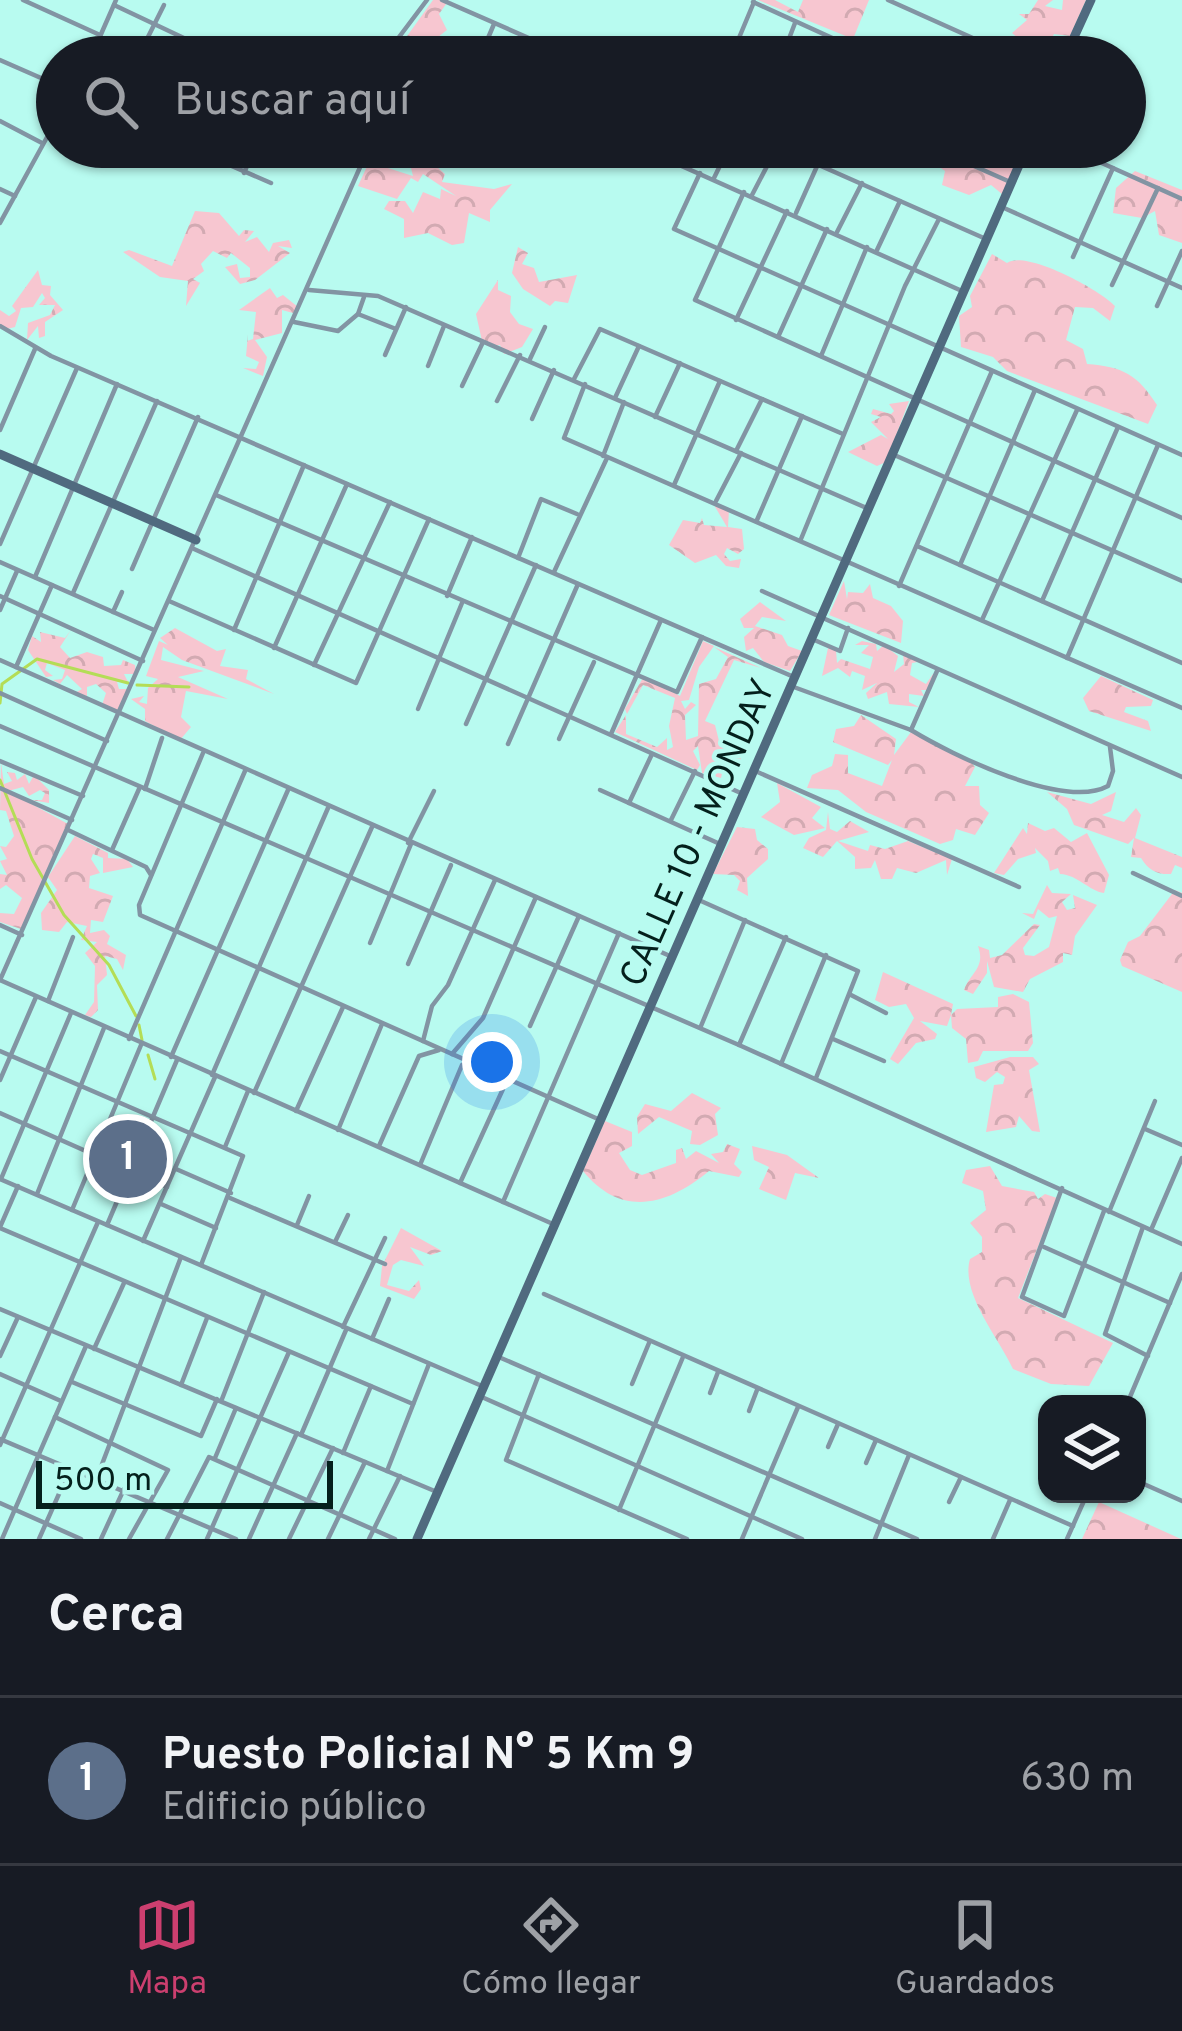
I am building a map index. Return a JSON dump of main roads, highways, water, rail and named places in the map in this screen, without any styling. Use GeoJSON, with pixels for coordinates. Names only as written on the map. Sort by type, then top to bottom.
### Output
{"type":"FeatureCollection","features":[{"type":"Feature","properties":{"kind":"waterway"},"geometry":{"type":"LineString","coordinates":[[0,703],[2,684],[37,659],[128,683]]}},
{"type":"Feature","properties":{"kind":"waterway"},"geometry":{"type":"LineString","coordinates":[[137,685],[189,687]]}},
{"type":"Feature","properties":{"kind":"waterway"},"geometry":{"type":"LineString","coordinates":[[0,780],[32,859],[64,915],[109,965],[136,1016]]}},
{"type":"Feature","properties":{"kind":"waterway"},"geometry":{"type":"LineString","coordinates":[[139,1025],[142,1040]]}},
{"type":"Feature","properties":{"kind":"waterway"},"geometry":{"type":"LineString","coordinates":[[148,1055],[155,1079]]}},
{"type":"Feature","properties":{"kind":"place","name":"Puesto Policial N° 5 Km 9"},"geometry":{"type":"Point","coordinates":[128,1159]}}]}
